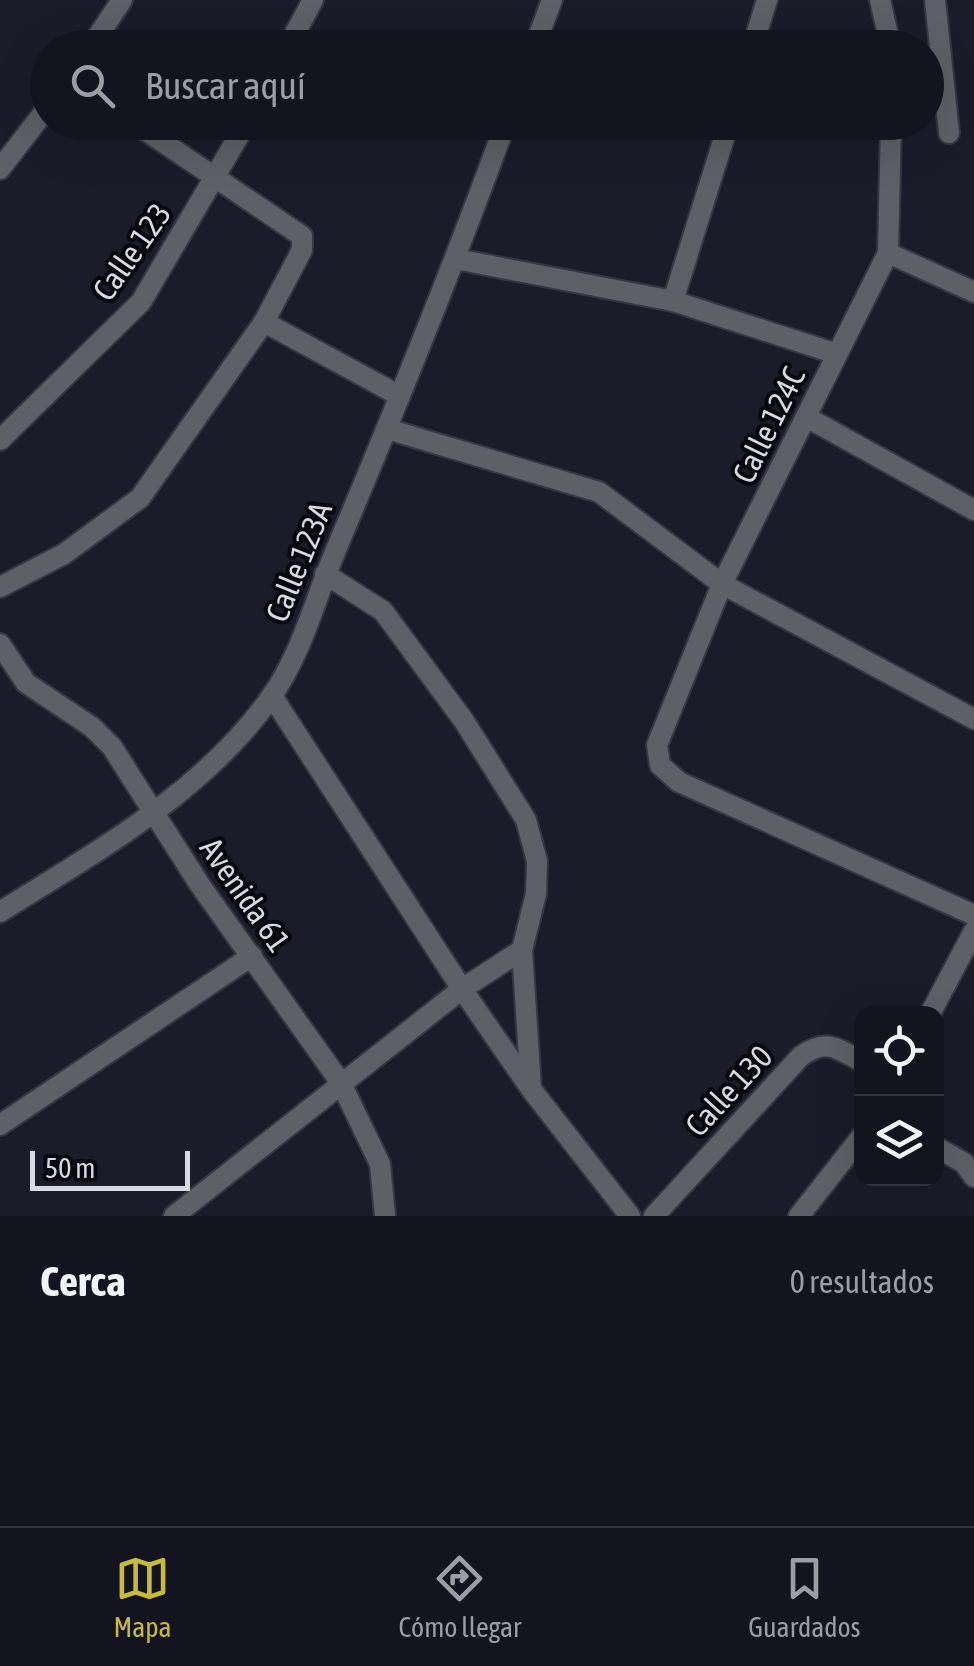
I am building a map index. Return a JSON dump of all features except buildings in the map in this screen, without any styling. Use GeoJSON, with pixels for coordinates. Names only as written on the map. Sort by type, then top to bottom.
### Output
{"type":"FeatureCollection","features":[{"type":"Feature","properties":{"kind":"street"},"geometry":{"type":"LineString","coordinates":[[102,30],[122,0]]}},
{"type":"Feature","properties":{"kind":"street"},"geometry":{"type":"LineString","coordinates":[[297,30],[313,0]]}},
{"type":"Feature","properties":{"kind":"street"},"geometry":{"type":"LineString","coordinates":[[541,30],[552,0]]}},
{"type":"Feature","properties":{"kind":"street"},"geometry":{"type":"LineString","coordinates":[[757,30],[766,0]]}},
{"type":"Feature","properties":{"kind":"street"},"geometry":{"type":"LineString","coordinates":[[880,0],[887,30]]}},
{"type":"Feature","properties":{"kind":"street"},"geometry":{"type":"LineString","coordinates":[[935,0],[938,30]]}},
{"type":"Feature","properties":{"kind":"street"},"geometry":{"type":"LineString","coordinates":[[944,80],[950,133]]}},
{"type":"Feature","properties":{"kind":"street"},"geometry":{"type":"LineString","coordinates":[[0,169],[30,131]]}},
{"type":"Feature","properties":{"kind":"street"},"geometry":{"type":"LineString","coordinates":[[0,587],[64,554],[140,498],[264,322],[302,250],[302,236],[159,140]]}},
{"type":"Feature","properties":{"kind":"street","name":"Calle 123"},"geometry":{"type":"LineString","coordinates":[[0,440],[141,302],[237,140]]}},
{"type":"Feature","properties":{"kind":"street","name":"Calle 123A"},"geometry":{"type":"LineString","coordinates":[[0,912],[154,814],[217,758],[272,696],[303,636],[456,259],[499,140]]}},
{"type":"Feature","properties":{"kind":"street"},"geometry":{"type":"LineString","coordinates":[[673,301],[722,140]]}},
{"type":"Feature","properties":{"kind":"street","name":"Calle 124C"},"geometry":{"type":"LineString","coordinates":[[891,140],[888,253],[722,584],[656,745],[660,765],[679,782],[974,916]]}},
{"type":"Feature","properties":{"kind":"street"},"geometry":{"type":"LineString","coordinates":[[888,253],[974,292]]}},
{"type":"Feature","properties":{"kind":"street"},"geometry":{"type":"LineString","coordinates":[[456,259],[673,301],[837,354]]}},
{"type":"Feature","properties":{"kind":"street"},"geometry":{"type":"LineString","coordinates":[[264,322],[400,396]]}},
{"type":"Feature","properties":{"kind":"street"},"geometry":{"type":"LineString","coordinates":[[808,418],[974,510]]}},
{"type":"Feature","properties":{"kind":"street"},"geometry":{"type":"LineString","coordinates":[[387,429],[598,492],[722,584],[974,719]]}},
{"type":"Feature","properties":{"kind":"street"},"geometry":{"type":"LineString","coordinates":[[325,574],[383,612],[464,721],[526,820],[538,861],[536,894],[522,950],[532,1089]]}},
{"type":"Feature","properties":{"kind":"street","name":"Avenida 61"},"geometry":{"type":"LineString","coordinates":[[0,644],[26,683],[92,727],[112,747],[200,885],[341,1084],[380,1164],[386,1216]]}},
{"type":"Feature","properties":{"kind":"street"},"geometry":{"type":"LineString","coordinates":[[272,696],[462,989],[532,1089],[630,1216]]}},
{"type":"Feature","properties":{"kind":"street"},"geometry":{"type":"LineString","coordinates":[[934,1006],[974,930]]}},
{"type":"Feature","properties":{"kind":"street"},"geometry":{"type":"LineString","coordinates":[[174,1216],[462,989],[522,950]]}},
{"type":"Feature","properties":{"kind":"street"},"geometry":{"type":"LineString","coordinates":[[0,1125],[252,956]]}},
{"type":"Feature","properties":{"kind":"street","name":"Calle 130"},"geometry":{"type":"LineString","coordinates":[[654,1216],[801,1056],[816,1046],[834,1046],[854,1057]]}},
{"type":"Feature","properties":{"kind":"street"},"geometry":{"type":"LineString","coordinates":[[800,1216],[854,1146]]}},
{"type":"Feature","properties":{"kind":"street"},"geometry":{"type":"LineString","coordinates":[[944,1151],[964,1162],[974,1177]]}}]}
